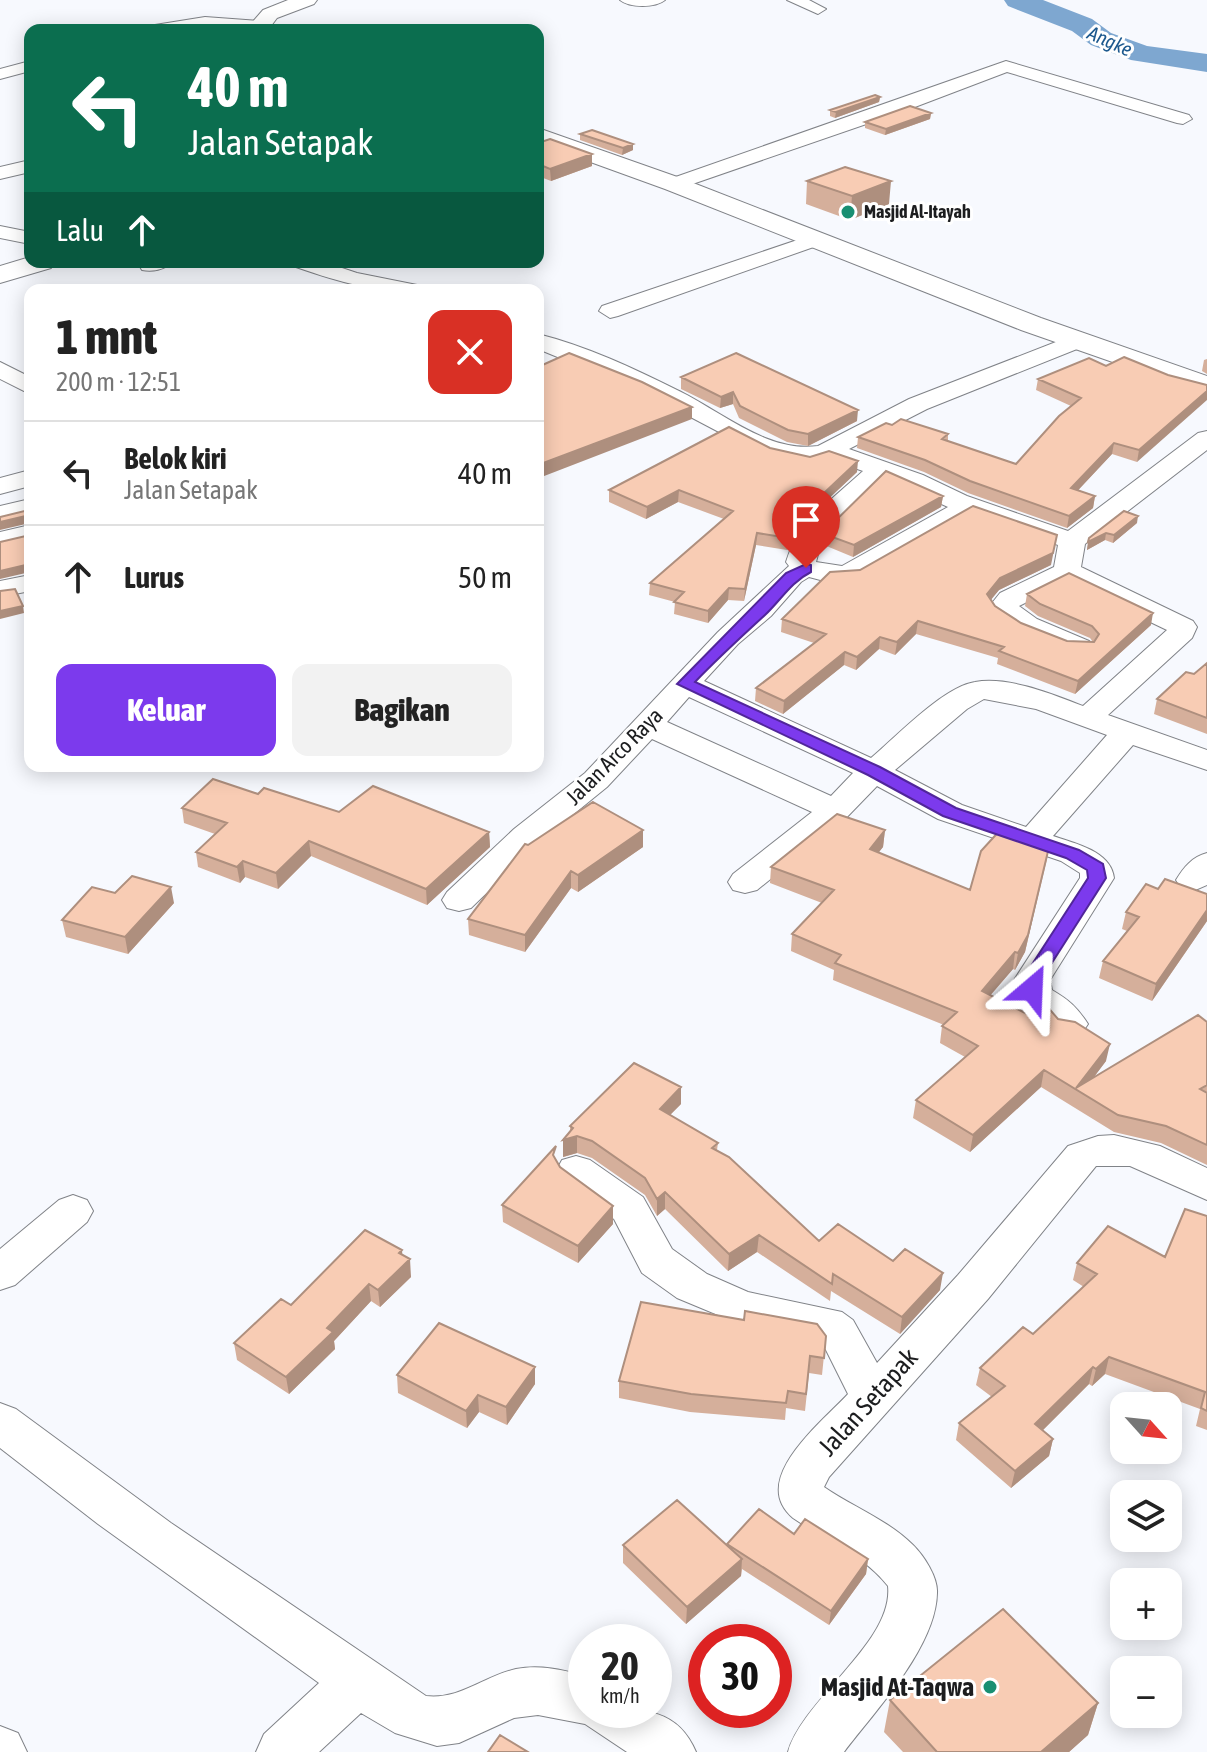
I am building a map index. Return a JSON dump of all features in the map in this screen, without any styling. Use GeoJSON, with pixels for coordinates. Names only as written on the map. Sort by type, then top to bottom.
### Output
{"type":"FeatureCollection","features":[{"type":"Feature","properties":{"kind":"main road"},"geometry":{"type":"LineString","coordinates":[[264,24],[270,14],[307,0]]}},
{"type":"Feature","properties":{"kind":"main road"},"geometry":{"type":"LineString","coordinates":[[544,139],[674,184],[914,279],[1207,386]]}},
{"type":"Feature","properties":{"kind":"main road"},"geometry":{"type":"LineString","coordinates":[[0,275],[24,267]]}},
{"type":"Feature","properties":{"kind":"street"},"geometry":{"type":"LineString","coordinates":[[628,0],[657,0]]}},
{"type":"Feature","properties":{"kind":"street"},"geometry":{"type":"LineString","coordinates":[[795,0],[818,9]]}},
{"type":"Feature","properties":{"kind":"street"},"geometry":{"type":"LineString","coordinates":[[192,24],[224,24]]}},
{"type":"Feature","properties":{"kind":"street"},"geometry":{"type":"LineString","coordinates":[[674,184],[1006,66],[1030,70],[1183,119]]}},
{"type":"Feature","properties":{"kind":"street"},"geometry":{"type":"LineString","coordinates":[[0,74],[24,68]]}},
{"type":"Feature","properties":{"kind":"street"},"geometry":{"type":"LineString","coordinates":[[0,232],[24,237]]}},
{"type":"Feature","properties":{"kind":"street"},"geometry":{"type":"LineString","coordinates":[[610,311],[818,239]]}},
{"type":"Feature","properties":{"kind":"street"},"geometry":{"type":"LineString","coordinates":[[321,268],[378,284]]}},
{"type":"Feature","properties":{"kind":"street"},"geometry":{"type":"LineString","coordinates":[[544,343],[651,386],[779,451],[810,457],[918,404],[1079,340]]}},
{"type":"Feature","properties":{"kind":"street"},"geometry":{"type":"LineString","coordinates":[[0,369],[24,383]]}},
{"type":"Feature","properties":{"kind":"street"},"geometry":{"type":"LineString","coordinates":[[1067,571],[1072,541],[1207,438]]}},
{"type":"Feature","properties":{"kind":"street"},"geometry":{"type":"LineString","coordinates":[[828,450],[914,480],[969,506],[1072,541]]}},
{"type":"Feature","properties":{"kind":"street"},"geometry":{"type":"LineString","coordinates":[[879,469],[805,544],[800,562],[806,568],[828,574],[847,574],[969,506]]}},
{"type":"Feature","properties":{"kind":"street"},"geometry":{"type":"LineString","coordinates":[[0,486],[24,480]]}},
{"type":"Feature","properties":{"kind":"street"},"geometry":{"type":"LineString","coordinates":[[0,514],[24,508]]}},
{"type":"Feature","properties":{"kind":"street"},"geometry":{"type":"LineString","coordinates":[[0,540],[24,534]]}},
{"type":"Feature","properties":{"kind":"street","name":"Jalan Arco Raya"},"geometry":{"type":"LineString","coordinates":[[459,900],[526,836],[596,780],[728,638],[761,610],[791,576],[806,568]]}},
{"type":"Feature","properties":{"kind":"street"},"geometry":{"type":"LineString","coordinates":[[1067,571],[1010,599],[1002,608],[1027,625],[1079,647]]}},
{"type":"Feature","properties":{"kind":"street"},"geometry":{"type":"LineString","coordinates":[[1067,571],[1183,627],[1182,632],[1088,717]]}},
{"type":"Feature","properties":{"kind":"street"},"geometry":{"type":"LineString","coordinates":[[0,589],[24,584]]}},
{"type":"Feature","properties":{"kind":"street"},"geometry":{"type":"LineString","coordinates":[[685,684],[874,771],[950,812],[1073,854],[1096,868],[1097,878],[1032,980],[1035,996],[1062,1012],[1069,1024]]}},
{"type":"Feature","properties":{"kind":"street"},"geometry":{"type":"LineString","coordinates":[[745,882],[835,810],[874,771],[956,703],[978,690],[1025,696],[1207,761]]}},
{"type":"Feature","properties":{"kind":"street"},"geometry":{"type":"LineString","coordinates":[[647,725],[835,810]]}},
{"type":"Feature","properties":{"kind":"street"},"geometry":{"type":"LineString","coordinates":[[1032,840],[1127,732]]}},
{"type":"Feature","properties":{"kind":"street","name":"Jalan Setapak"},"geometry":{"type":"LineString","coordinates":[[814,1752],[900,1634],[911,1605],[913,1588],[904,1569],[885,1551],[800,1495],[802,1480],[813,1463],[973,1287],[1082,1156],[1097,1148],[1137,1153],[1207,1185]]}},
{"type":"Feature","properties":{"kind":"street"},"geometry":{"type":"LineString","coordinates":[[576,1171],[629,1208],[648,1251],[692,1286],[742,1308],[827,1324],[838,1332],[872,1397]]}},
{"type":"Feature","properties":{"kind":"street"},"geometry":{"type":"LineString","coordinates":[[0,1273],[73,1211]]}},
{"type":"Feature","properties":{"kind":"street"},"geometry":{"type":"LineString","coordinates":[[0,1422],[74,1481],[358,1681],[420,1719],[447,1723],[478,1713],[508,1695],[541,1689],[568,1696]]}},
{"type":"Feature","properties":{"kind":"street"},"geometry":{"type":"LineString","coordinates":[[282,1752],[358,1681]]}},
{"type":"Feature","properties":{"kind":"street"},"geometry":{"type":"LineString","coordinates":[[637,1728],[670,1752]]}},
{"type":"Feature","properties":{"kind":"building"},"geometry":{"type":"Polygon","coordinates":[[[875,95],[880,97],[836,112],[830,110],[875,95]]]}},
{"type":"Feature","properties":{"kind":"building"},"geometry":{"type":"Polygon","coordinates":[[[910,106],[931,113],[886,129],[865,122],[910,106]]]}},
{"type":"Feature","properties":{"kind":"building"},"geometry":{"type":"Polygon","coordinates":[[[592,130],[633,144],[623,148],[580,134],[592,130]]]}},
{"type":"Feature","properties":{"kind":"building"},"geometry":{"type":"Polygon","coordinates":[[[550,139],[592,154],[550,169],[544,166],[544,141],[550,139]]]}},
{"type":"Feature","properties":{"kind":"building"},"geometry":{"type":"Polygon","coordinates":[[[845,167],[891,181],[852,196],[807,181],[845,167]]]}},
{"type":"Feature","properties":{"kind":"building"},"geometry":{"type":"Polygon","coordinates":[[[569,353],[642,382],[692,407],[544,463],[544,364],[569,353]]]}},
{"type":"Feature","properties":{"kind":"building"},"geometry":{"type":"Polygon","coordinates":[[[736,353],[858,410],[808,434],[788,430],[740,406],[733,392],[721,397],[681,377],[736,353]]]}},
{"type":"Feature","properties":{"kind":"building"},"geometry":{"type":"Polygon","coordinates":[[[1124,357],[1168,375],[1207,385],[1207,391],[1139,450],[1114,443],[1071,488],[1095,496],[1069,516],[858,437],[901,419],[948,434],[942,439],[1016,464],[1059,416],[1081,398],[1038,379],[1089,358],[1106,366],[1124,357]]]}},
{"type":"Feature","properties":{"kind":"building"},"geometry":{"type":"Polygon","coordinates":[[[729,427],[770,448],[810,457],[829,451],[858,461],[796,521],[788,538],[757,533],[745,589],[729,588],[708,611],[674,602],[684,592],[650,583],[733,511],[679,490],[647,507],[609,490],[729,427]]]}},
{"type":"Feature","properties":{"kind":"building"},"geometry":{"type":"Polygon","coordinates":[[[886,471],[943,496],[854,545],[824,534],[826,530],[886,471]]]}},
{"type":"Feature","properties":{"kind":"building"},"geometry":{"type":"Polygon","coordinates":[[[973,506],[1057,535],[1053,553],[1000,578],[987,594],[995,606],[1021,623],[1067,641],[1094,642],[1099,634],[1092,626],[1040,604],[1027,594],[1069,573],[1153,613],[1078,681],[999,651],[1004,647],[918,621],[897,642],[880,637],[857,657],[845,652],[784,701],[756,688],[826,634],[782,619],[830,572],[860,570],[973,506]]]}},
{"type":"Feature","properties":{"kind":"building"},"geometry":{"type":"Polygon","coordinates":[[[24,511],[24,516],[0,522],[0,517],[24,511]]]}},
{"type":"Feature","properties":{"kind":"building"},"geometry":{"type":"Polygon","coordinates":[[[1124,511],[1138,516],[1114,535],[1106,533],[1088,542],[1089,538],[1124,511]]]}},
{"type":"Feature","properties":{"kind":"building"},"geometry":{"type":"Polygon","coordinates":[[[24,536],[24,565],[0,571],[0,542],[24,536]]]}},
{"type":"Feature","properties":{"kind":"building"},"geometry":{"type":"Polygon","coordinates":[[[15,589],[23,606],[0,611],[0,591],[15,589]]]}},
{"type":"Feature","properties":{"kind":"building"},"geometry":{"type":"Polygon","coordinates":[[[1207,663],[1207,718],[1157,699],[1186,672],[1194,674],[1207,663]]]}},
{"type":"Feature","properties":{"kind":"building"},"geometry":{"type":"Polygon","coordinates":[[[213,779],[258,794],[264,788],[339,812],[373,786],[489,832],[426,889],[309,841],[276,873],[243,861],[237,867],[196,852],[227,823],[182,808],[213,779]]]}},
{"type":"Feature","properties":{"kind":"building"},"geometry":{"type":"Polygon","coordinates":[[[593,802],[643,830],[578,875],[571,871],[525,935],[468,919],[525,844],[528,845],[593,802]]]}},
{"type":"Feature","properties":{"kind":"building"},"geometry":{"type":"Polygon","coordinates":[[[837,814],[885,830],[870,849],[970,890],[981,851],[1003,827],[1050,843],[1028,935],[1018,953],[1015,952],[982,991],[1031,1016],[1046,1005],[1058,1019],[1075,1022],[1110,1044],[1076,1088],[1198,1015],[1207,1022],[1207,1085],[1200,1089],[1207,1093],[1207,1145],[1166,1126],[1118,1115],[1044,1070],[973,1135],[916,1100],[978,1046],[942,1026],[957,1012],[835,963],[841,955],[792,934],[834,890],[771,867],[837,814]]]}},
{"type":"Feature","properties":{"kind":"building"},"geometry":{"type":"Polygon","coordinates":[[[132,876],[171,887],[125,937],[62,920],[92,887],[115,893],[132,876]]]}},
{"type":"Feature","properties":{"kind":"building"},"geometry":{"type":"Polygon","coordinates":[[[1165,879],[1207,894],[1207,910],[1156,984],[1103,961],[1139,917],[1126,912],[1146,884],[1158,889],[1165,879]]]}},
{"type":"Feature","properties":{"kind":"building"},"geometry":{"type":"Polygon","coordinates":[[[634,1063],[681,1087],[660,1109],[718,1143],[712,1148],[729,1157],[819,1241],[838,1224],[893,1261],[905,1249],[943,1273],[902,1317],[833,1274],[832,1284],[759,1235],[729,1254],[665,1192],[657,1199],[645,1178],[592,1141],[577,1136],[563,1140],[573,1128],[570,1126],[634,1063]]]}},
{"type":"Feature","properties":{"kind":"building"},"geometry":{"type":"Polygon","coordinates":[[[556,1146],[553,1155],[560,1167],[613,1206],[578,1246],[502,1205],[556,1146]]]}},
{"type":"Feature","properties":{"kind":"building"},"geometry":{"type":"Polygon","coordinates":[[[1185,1209],[1207,1216],[1207,1411],[1201,1408],[1205,1392],[1109,1357],[1096,1369],[1093,1367],[1035,1424],[1053,1439],[1015,1471],[959,1423],[1005,1386],[980,1368],[1023,1327],[1033,1334],[1097,1274],[1077,1263],[1108,1226],[1165,1257],[1185,1209]]]}},
{"type":"Feature","properties":{"kind":"building"},"geometry":{"type":"Polygon","coordinates":[[[365,1230],[402,1250],[399,1253],[410,1259],[378,1290],[369,1284],[327,1328],[333,1332],[286,1377],[234,1343],[281,1299],[291,1305],[365,1230]]]}},
{"type":"Feature","properties":{"kind":"building"},"geometry":{"type":"Polygon","coordinates":[[[641,1302],[744,1320],[745,1311],[817,1324],[826,1336],[824,1358],[810,1356],[806,1394],[788,1391],[786,1403],[691,1394],[619,1381],[641,1302]]]}},
{"type":"Feature","properties":{"kind":"building"},"geometry":{"type":"Polygon","coordinates":[[[439,1323],[535,1367],[506,1407],[478,1395],[466,1411],[397,1375],[439,1323]]]}},
{"type":"Feature","properties":{"kind":"building"},"geometry":{"type":"Polygon","coordinates":[[[677,1500],[742,1559],[687,1607],[623,1545],[677,1500]]]}},
{"type":"Feature","properties":{"kind":"building"},"geometry":{"type":"Polygon","coordinates":[[[759,1509],[794,1534],[805,1519],[868,1559],[831,1611],[727,1544],[759,1509]]]}},
{"type":"Feature","properties":{"kind":"building","name":"Masjid At-Taqwa"},"geometry":{"type":"Polygon","coordinates":[[[1003,1609],[1098,1703],[1041,1752],[937,1752],[890,1700],[1003,1609]]]}},
{"type":"Feature","properties":{"kind":"building"},"geometry":{"type":"Polygon","coordinates":[[[500,1735],[528,1752],[488,1752],[500,1735]]]}},
{"type":"Feature","properties":{"kind":"waterway","name":"Angke"},"geometry":{"type":"LineString","coordinates":[[1018,0],[1082,25],[1101,39],[1142,54],[1207,63]]}},
{"type":"Feature","properties":{"kind":"place","name":"Masjid Al-Itayah"},"geometry":{"type":"Point","coordinates":[848,212]}},
{"type":"Feature","properties":{"kind":"place","name":"Masjid At-Taqwa"},"geometry":{"type":"Point","coordinates":[990,1687]}},
{"type":"Feature","properties":{"kind":"route"},"geometry":{"type":"LineString","coordinates":[[806,568],[791,576],[761,610],[728,638],[685,684],[874,771],[950,812],[1073,854],[1096,868],[1097,878],[1032,980],[1032,989]]}}]}
